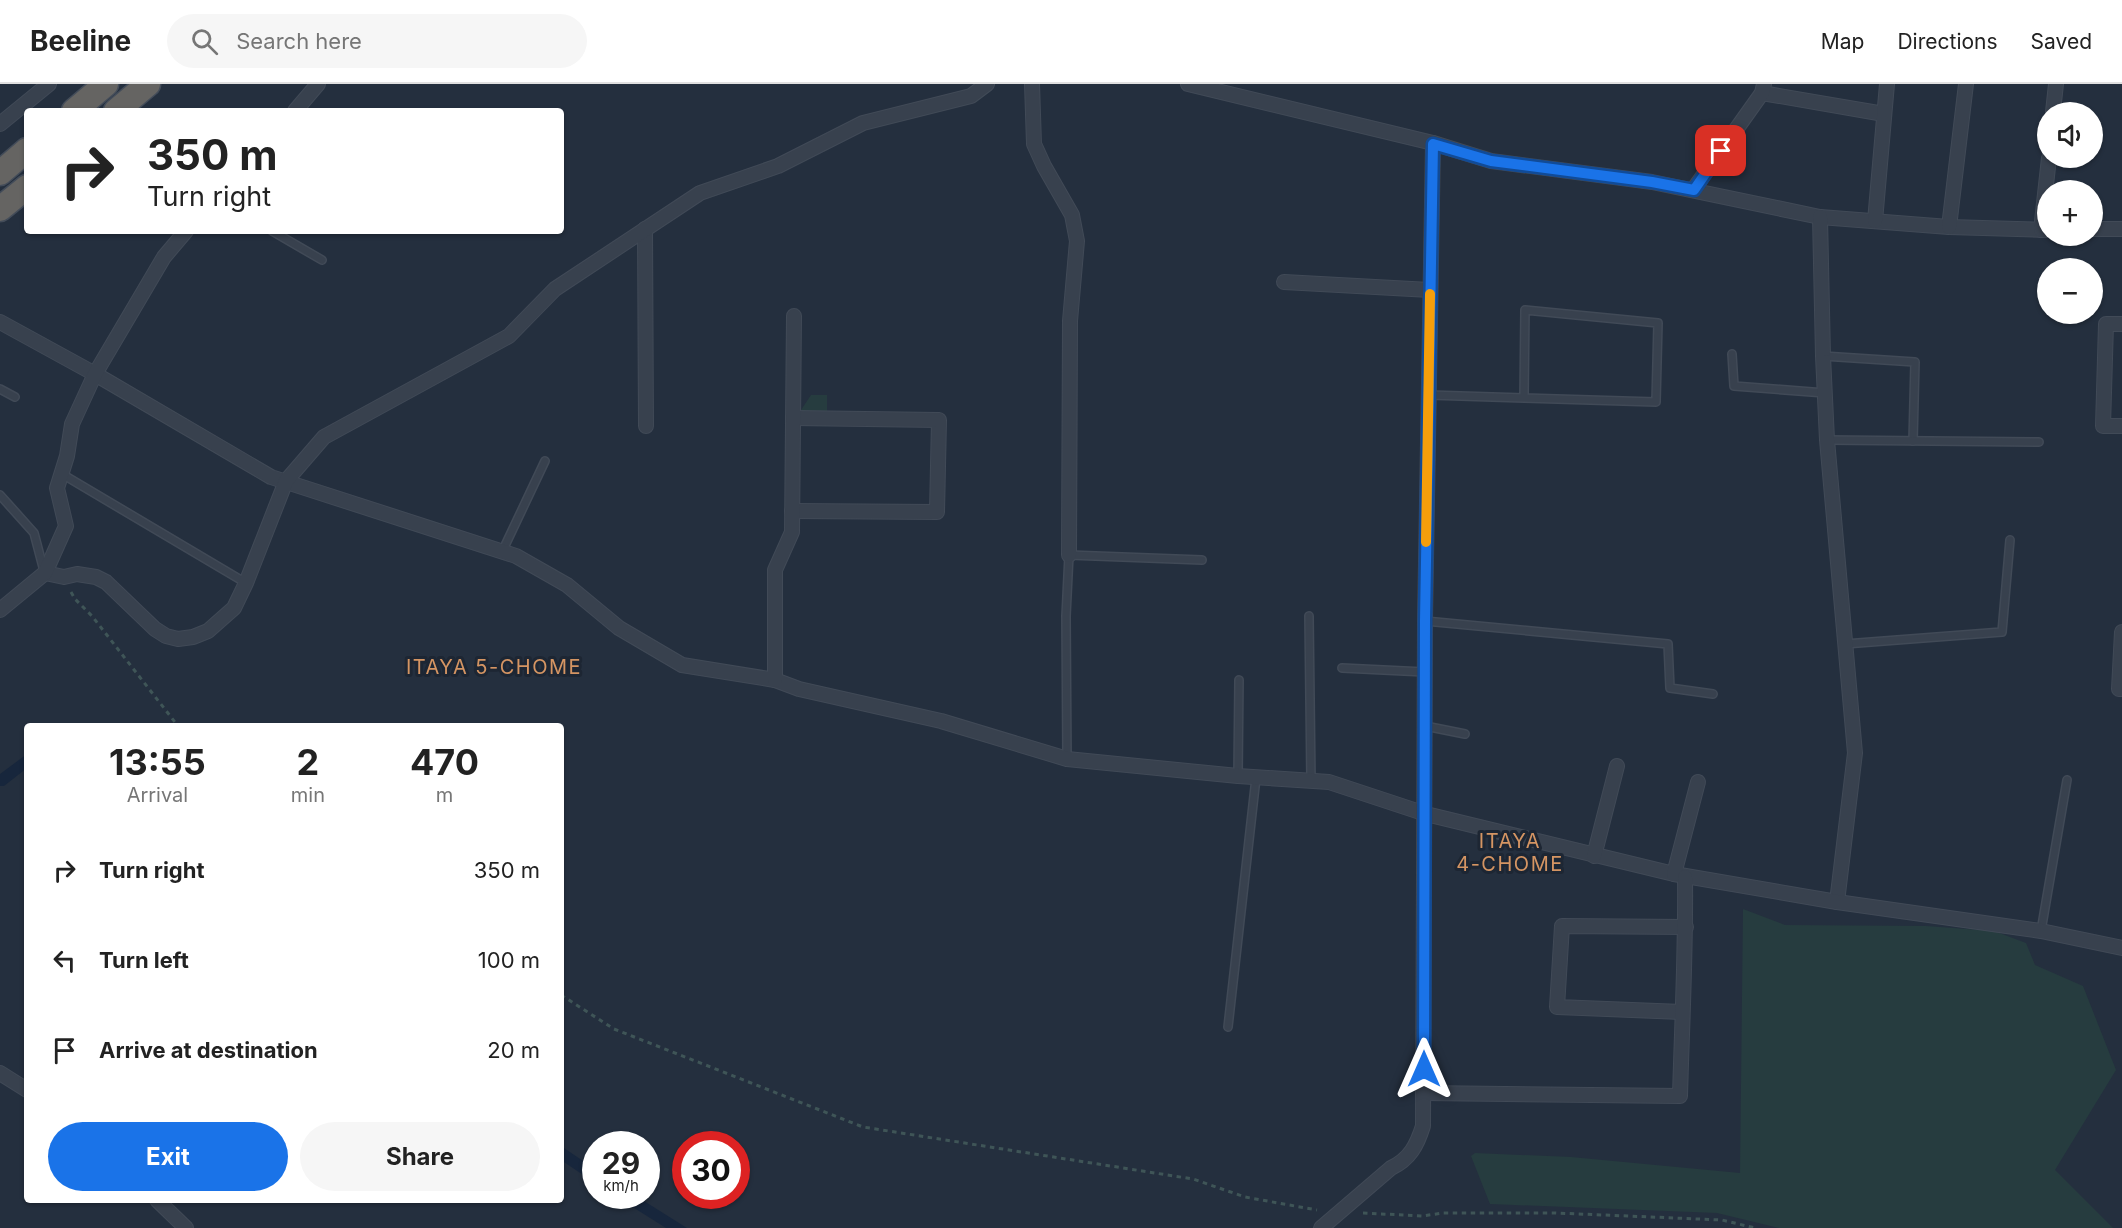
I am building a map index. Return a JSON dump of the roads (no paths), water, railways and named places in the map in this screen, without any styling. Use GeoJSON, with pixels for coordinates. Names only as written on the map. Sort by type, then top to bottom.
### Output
{"type":"FeatureCollection","features":[{"type":"Feature","properties":{"kind":"highway"},"geometry":{"type":"LineString","coordinates":[[78,108],[106,84]]}},
{"type":"Feature","properties":{"kind":"highway"},"geometry":{"type":"LineString","coordinates":[[120,108],[148,84]]}},
{"type":"Feature","properties":{"kind":"highway"},"geometry":{"type":"LineString","coordinates":[[0,173],[24,153]]}},
{"type":"Feature","properties":{"kind":"highway"},"geometry":{"type":"LineString","coordinates":[[0,209],[24,189]]}},
{"type":"Feature","properties":{"kind":"street"},"geometry":{"type":"LineString","coordinates":[[0,124],[49,84]]}},
{"type":"Feature","properties":{"kind":"street"},"geometry":{"type":"LineString","coordinates":[[298,108],[318,84]]}},
{"type":"Feature","properties":{"kind":"street"},"geometry":{"type":"LineString","coordinates":[[45,573],[64,577],[76,574],[96,577],[106,582],[154,629],[166,636],[178,639],[193,637],[208,631],[234,608],[286,482],[324,437],[509,336],[555,289],[700,193],[778,166],[863,123],[971,96],[987,84]]}},
{"type":"Feature","properties":{"kind":"street"},"geometry":{"type":"LineString","coordinates":[[1032,84],[1034,144],[1072,215],[1077,241],[1070,321],[1069,555]]}},
{"type":"Feature","properties":{"kind":"street"},"geometry":{"type":"LineString","coordinates":[[1188,84],[1433,144],[1491,161],[1652,182],[1821,218],[1949,227],[2037,230]]}},
{"type":"Feature","properties":{"kind":"street"},"geometry":{"type":"LineString","coordinates":[[1875,221],[1887,84]]}},
{"type":"Feature","properties":{"kind":"street"},"geometry":{"type":"LineString","coordinates":[[1949,227],[1966,84]]}},
{"type":"Feature","properties":{"kind":"street"},"geometry":{"type":"LineString","coordinates":[[2054,102],[2056,84]]}},
{"type":"Feature","properties":{"kind":"street"},"geometry":{"type":"LineString","coordinates":[[1694,190],[1763,89],[1884,114]]}},
{"type":"Feature","properties":{"kind":"street"},"geometry":{"type":"LineString","coordinates":[[1321,1228],[1391,1168],[1398,1165],[1417,1146],[1423,1126],[1425,621],[1433,144]]}},
{"type":"Feature","properties":{"kind":"street"},"geometry":{"type":"LineString","coordinates":[[1821,218],[1822,356],[1827,440],[1855,753],[1837,902]]}},
{"type":"Feature","properties":{"kind":"street"},"geometry":{"type":"LineString","coordinates":[[645,229],[646,426]]}},
{"type":"Feature","properties":{"kind":"street"},"geometry":{"type":"LineString","coordinates":[[2103,229],[2122,229]]}},
{"type":"Feature","properties":{"kind":"street"},"geometry":{"type":"LineString","coordinates":[[0,610],[45,573],[66,526],[57,488],[68,456],[72,424],[95,374],[164,257],[183,234]]}},
{"type":"Feature","properties":{"kind":"street"},"geometry":{"type":"LineString","coordinates":[[1284,282],[1430,290]]}},
{"type":"Feature","properties":{"kind":"street"},"geometry":{"type":"LineString","coordinates":[[775,680],[775,570],[792,532],[794,316]]}},
{"type":"Feature","properties":{"kind":"street"},"geometry":{"type":"LineString","coordinates":[[0,322],[95,374],[271,477],[516,556],[567,585],[619,628],[682,665],[775,680],[799,689],[941,721],[1067,759],[1256,778],[1329,782],[1425,814],[1679,875],[1837,902],[2041,931],[2122,948]]}},
{"type":"Feature","properties":{"kind":"street"},"geometry":{"type":"LineString","coordinates":[[2122,324],[2106,324],[2103,426],[2122,426]]}},
{"type":"Feature","properties":{"kind":"street"},"geometry":{"type":"LineString","coordinates":[[792,511],[937,512],[939,420],[793,418]]}},
{"type":"Feature","properties":{"kind":"street"},"geometry":{"type":"LineString","coordinates":[[2122,632],[2119,689],[2122,689]]}},
{"type":"Feature","properties":{"kind":"street"},"geometry":{"type":"LineString","coordinates":[[1594,856],[1617,766]]}},
{"type":"Feature","properties":{"kind":"street"},"geometry":{"type":"LineString","coordinates":[[1423,1093],[1680,1096],[1686,927],[1679,875],[1698,782]]}},
{"type":"Feature","properties":{"kind":"street"},"geometry":{"type":"LineString","coordinates":[[1682,1012],[1557,1007],[1562,926],[1686,927]]}},
{"type":"Feature","properties":{"kind":"street"},"geometry":{"type":"LineString","coordinates":[[0,1073],[24,1088]]}},
{"type":"Feature","properties":{"kind":"street"},"geometry":{"type":"LineString","coordinates":[[160,1203],[186,1228]]}},
{"type":"Feature","properties":{"kind":"lane"},"geometry":{"type":"LineString","coordinates":[[277,234],[322,260]]}},
{"type":"Feature","properties":{"kind":"lane"},"geometry":{"type":"LineString","coordinates":[[1429,395],[1524,398],[1656,402],[1658,323],[1525,310],[1524,398]]}},
{"type":"Feature","properties":{"kind":"lane"},"geometry":{"type":"LineString","coordinates":[[1732,354],[1734,386],[1825,393]]}},
{"type":"Feature","properties":{"kind":"lane"},"geometry":{"type":"LineString","coordinates":[[1822,356],[1915,362],[1913,441]]}},
{"type":"Feature","properties":{"kind":"lane"},"geometry":{"type":"LineString","coordinates":[[0,389],[15,398]]}},
{"type":"Feature","properties":{"kind":"lane"},"geometry":{"type":"LineString","coordinates":[[1827,440],[2039,442]]}},
{"type":"Feature","properties":{"kind":"lane"},"geometry":{"type":"LineString","coordinates":[[502,552],[545,461]]}},
{"type":"Feature","properties":{"kind":"lane"},"geometry":{"type":"LineString","coordinates":[[62,474],[246,583]]}},
{"type":"Feature","properties":{"kind":"lane"},"geometry":{"type":"LineString","coordinates":[[0,495],[34,533],[45,573]]}},
{"type":"Feature","properties":{"kind":"lane"},"geometry":{"type":"LineString","coordinates":[[1845,644],[2002,632],[2010,540]]}},
{"type":"Feature","properties":{"kind":"lane"},"geometry":{"type":"LineString","coordinates":[[1067,759],[1066,616],[1069,555],[1202,560]]}},
{"type":"Feature","properties":{"kind":"lane"},"geometry":{"type":"LineString","coordinates":[[1309,616],[1311,781]]}},
{"type":"Feature","properties":{"kind":"lane"},"geometry":{"type":"LineString","coordinates":[[1425,621],[1668,644],[1670,688],[1713,694]]}},
{"type":"Feature","properties":{"kind":"lane"},"geometry":{"type":"LineString","coordinates":[[1342,668],[1425,672]]}},
{"type":"Feature","properties":{"kind":"lane"},"geometry":{"type":"LineString","coordinates":[[1238,776],[1239,680]]}},
{"type":"Feature","properties":{"kind":"lane"},"geometry":{"type":"LineString","coordinates":[[1425,726],[1465,734]]}},
{"type":"Feature","properties":{"kind":"lane"},"geometry":{"type":"LineString","coordinates":[[1228,1027],[1256,778]]}},
{"type":"Feature","properties":{"kind":"lane"},"geometry":{"type":"LineString","coordinates":[[2041,931],[2067,780]]}},
{"type":"Feature","properties":{"kind":"water"},"geometry":{"type":"Polygon","coordinates":[[[24,756],[24,770],[4,786],[0,786],[0,774],[24,756]]]}},
{"type":"Feature","properties":{"kind":"water"},"geometry":{"type":"Polygon","coordinates":[[[564,1148],[582,1160],[582,1174],[564,1162],[564,1148]]]}},
{"type":"Feature","properties":{"kind":"water"},"geometry":{"type":"Polygon","coordinates":[[[636,1209],[657,1209],[687,1228],[666,1228],[636,1209]]]}},
{"type":"Feature","properties":{"kind":"district","name":"ITAYA 5-CHOME"},"geometry":{"type":"Point","coordinates":[494,667]}},
{"type":"Feature","properties":{"kind":"district","name":"ITAYA 4-CHOME"},"geometry":{"type":"Point","coordinates":[1510,852]}}]}
